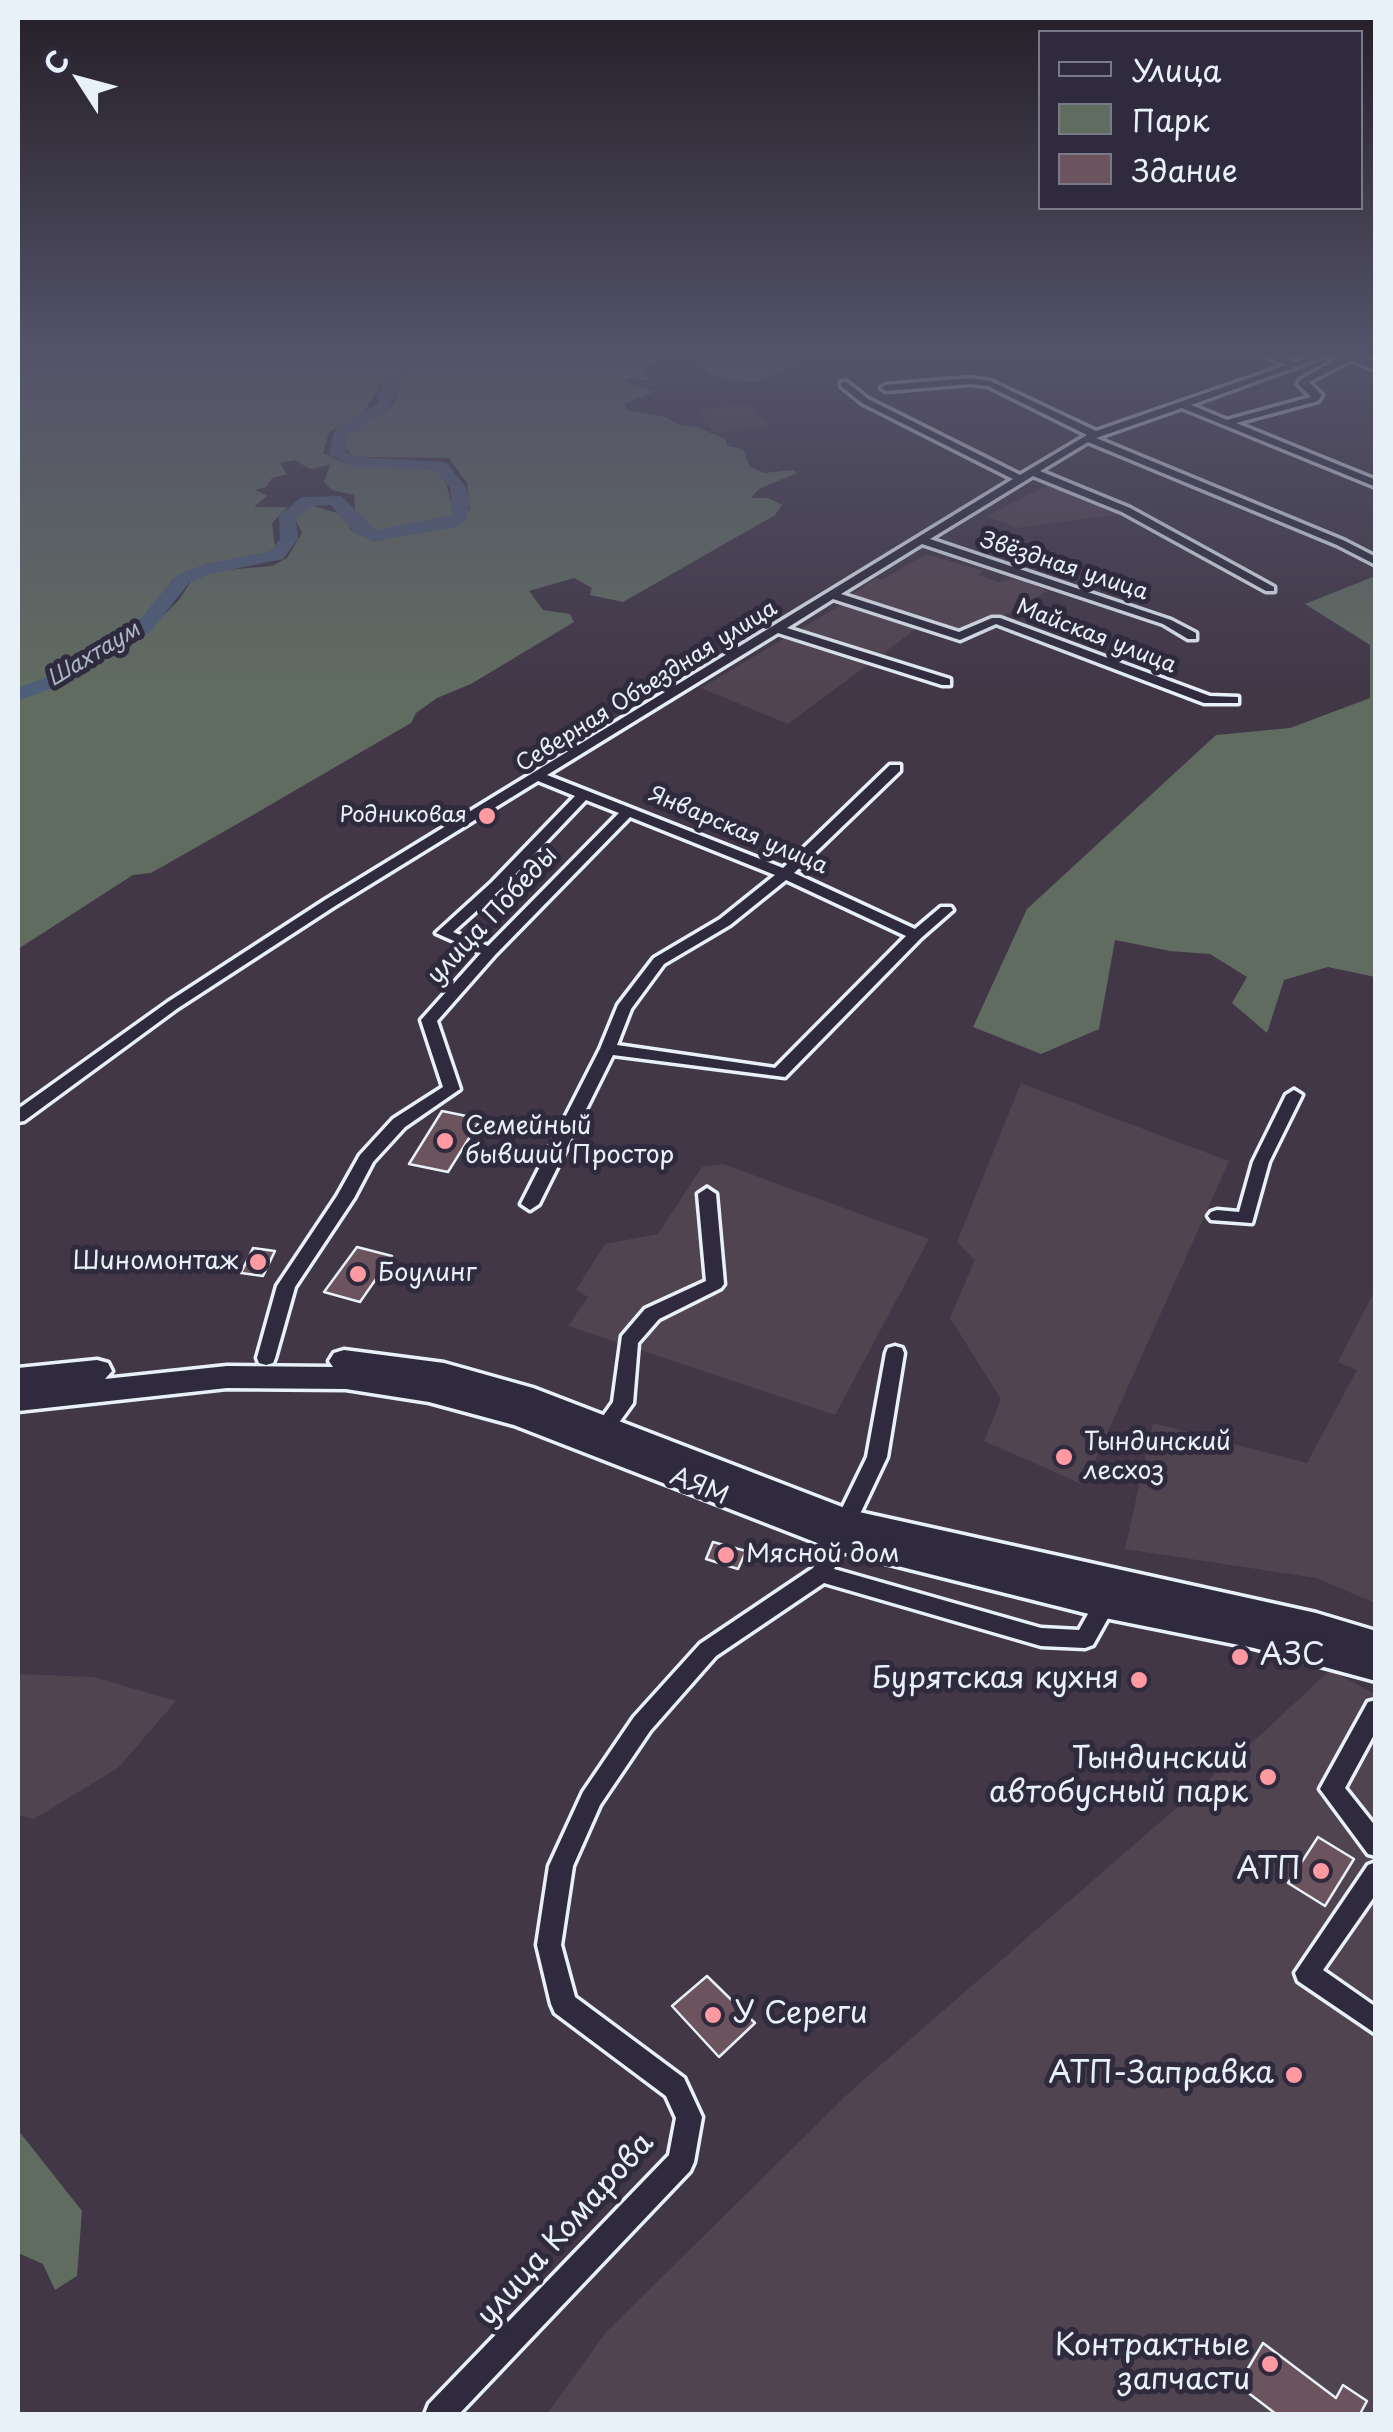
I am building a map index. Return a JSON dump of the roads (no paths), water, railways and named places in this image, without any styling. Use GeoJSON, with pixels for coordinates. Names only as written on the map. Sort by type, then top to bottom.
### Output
{"type":"FeatureCollection","features":[{"type":"Feature","properties":{"kind":"highway","name":"АЯМ"},"geometry":{"type":"LineString","coordinates":[[18,1379],[174,1362],[266,1358],[382,1364],[444,1374],[606,1426],[842,1530],[1316,1627],[1376,1646]]}},
{"type":"Feature","properties":{"kind":"highway","name":"АЯМ"},"geometry":{"type":"LineString","coordinates":[[18,1400],[227,1377],[346,1378],[429,1390],[540,1422],[702,1489],[842,1530],[1105,1604],[1254,1634],[1376,1667]]}},
{"type":"Feature","properties":{"kind":"street"},"geometry":{"type":"LineString","coordinates":[[1006,466],[1126,510],[1270,589]]}},
{"type":"Feature","properties":{"kind":"street","name":"Северная Объездная улица"},"geometry":{"type":"LineString","coordinates":[[18,1117],[173,1005],[330,904],[1042,466]]}},
{"type":"Feature","properties":{"kind":"street"},"geometry":{"type":"LineString","coordinates":[[1162,466],[1376,562]]}},
{"type":"Feature","properties":{"kind":"street"},"geometry":{"type":"LineString","coordinates":[[1333,466],[1376,484]]}},
{"type":"Feature","properties":{"kind":"street"},"geometry":{"type":"LineString","coordinates":[[1360,477],[1376,473]]}},
{"type":"Feature","properties":{"kind":"street","name":"Звёздная улица"},"geometry":{"type":"LineString","coordinates":[[922,540],[1167,622],[1192,636]]}},
{"type":"Feature","properties":{"kind":"street","name":"Майская улица"},"geometry":{"type":"LineString","coordinates":[[833,595],[960,636],[996,620],[1208,700],[1234,700]]}},
{"type":"Feature","properties":{"kind":"street"},"geometry":{"type":"LineString","coordinates":[[779,629],[946,682]]}},
{"type":"Feature","properties":{"kind":"street"},"geometry":{"type":"LineString","coordinates":[[530,1204],[608,1049],[623,1008],[658,961],[726,922],[784,874],[895,768]]}},
{"type":"Feature","properties":{"kind":"street","name":"Январская улица"},"geometry":{"type":"LineString","coordinates":[[540,776],[784,874],[916,935]]}},
{"type":"Feature","properties":{"kind":"street"},"geometry":{"type":"LineString","coordinates":[[490,952],[443,933],[497,885],[585,792]]}},
{"type":"Feature","properties":{"kind":"street","name":"улица Победы"},"geometry":{"type":"LineString","coordinates":[[266,1358],[286,1286],[345,1198],[366,1159],[398,1124],[452,1089],[429,1020],[629,810]]}},
{"type":"Feature","properties":{"kind":"street"},"geometry":{"type":"LineString","coordinates":[[608,1049],[779,1074],[916,935],[946,910]]}},
{"type":"Feature","properties":{"kind":"street"},"geometry":{"type":"LineString","coordinates":[[1218,1216],[1246,1218],[1260,1162],[1294,1095]]}},
{"type":"Feature","properties":{"kind":"street"},"geometry":{"type":"LineString","coordinates":[[606,1426],[622,1403],[629,1341],[652,1314],[715,1284],[707,1194]]}},
{"type":"Feature","properties":{"kind":"street"},"geometry":{"type":"LineString","coordinates":[[895,1352],[876,1457],[820,1574],[1041,1637],[1085,1639],[1105,1604]]}},
{"type":"Feature","properties":{"kind":"street","name":"улица Комарова"},"geometry":{"type":"LineString","coordinates":[[438,2414],[681,2162],[689,2117],[675,2087],[564,2004],[550,1945],[561,1866],[590,1799],[642,1724],[708,1650],[820,1574]]}},
{"type":"Feature","properties":{"kind":"street"},"geometry":{"type":"LineString","coordinates":[[1376,1709],[1332,1789],[1376,1846]]}},
{"type":"Feature","properties":{"kind":"street"},"geometry":{"type":"LineString","coordinates":[[1376,1873],[1307,1974],[1376,2022]]}},
{"type":"Feature","properties":{"kind":"waterway","name":"Шахтаум"},"geometry":{"type":"LineString","coordinates":[[18,695],[62,678],[142,629],[184,578],[206,569],[277,555],[289,539],[287,516],[308,501],[335,500],[361,529],[373,536],[453,523],[460,517],[462,502],[458,487],[441,466]]}},
{"type":"Feature","properties":{"kind":"place","name":"Родниковая"},"geometry":{"type":"Point","coordinates":[487,816]}},
{"type":"Feature","properties":{"kind":"place","name":"Семейный бывший Простор"},"geometry":{"type":"Point","coordinates":[445,1141]}},
{"type":"Feature","properties":{"kind":"place","name":"Шиномонтаж"},"geometry":{"type":"Point","coordinates":[258,1262]}},
{"type":"Feature","properties":{"kind":"place","name":"Боулинг"},"geometry":{"type":"Point","coordinates":[358,1274]}},
{"type":"Feature","properties":{"kind":"place","name":"Тындинский лесхоз"},"geometry":{"type":"Point","coordinates":[1064,1457]}},
{"type":"Feature","properties":{"kind":"place","name":"Мясной дом"},"geometry":{"type":"Point","coordinates":[726,1555]}},
{"type":"Feature","properties":{"kind":"place","name":"АЗС"},"geometry":{"type":"Point","coordinates":[1240,1657]}},
{"type":"Feature","properties":{"kind":"place","name":"Бурятская кухня"},"geometry":{"type":"Point","coordinates":[1139,1680]}},
{"type":"Feature","properties":{"kind":"place","name":"Тындинский автобусный парк"},"geometry":{"type":"Point","coordinates":[1268,1777]}},
{"type":"Feature","properties":{"kind":"place","name":"АТП"},"geometry":{"type":"Point","coordinates":[1321,1871]}},
{"type":"Feature","properties":{"kind":"place","name":"У Сереги"},"geometry":{"type":"Point","coordinates":[713,2015]}},
{"type":"Feature","properties":{"kind":"place","name":"АТП-Заправка"},"geometry":{"type":"Point","coordinates":[1294,2075]}},
{"type":"Feature","properties":{"kind":"place","name":"Контрактные запчасти"},"geometry":{"type":"Point","coordinates":[1270,2364]}}]}
